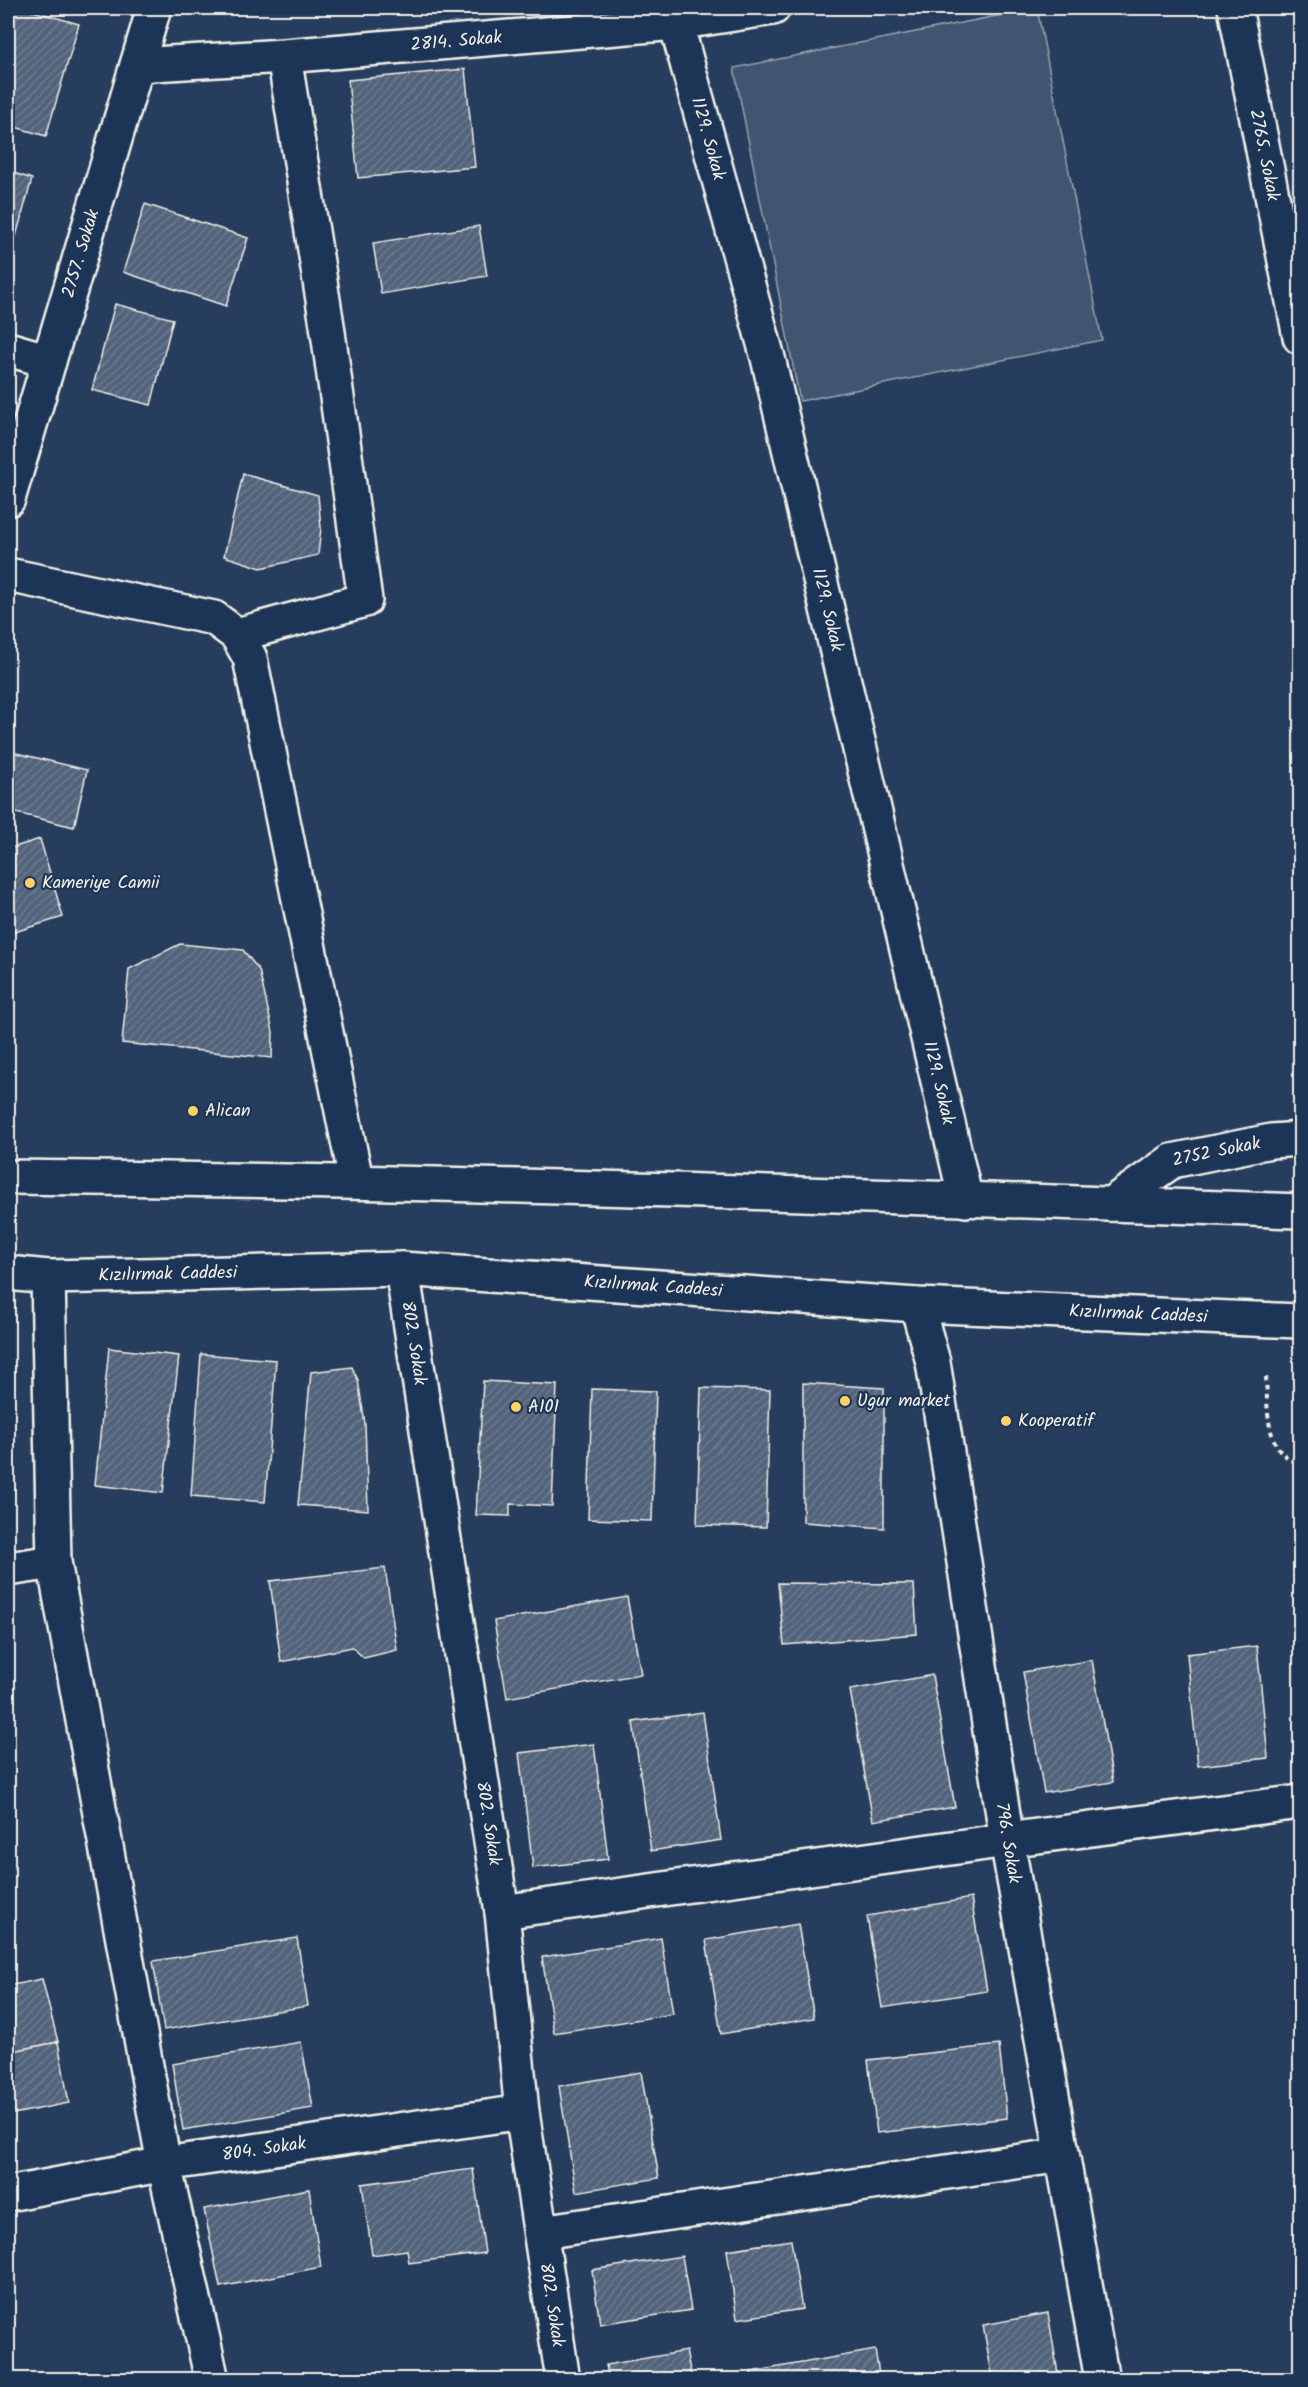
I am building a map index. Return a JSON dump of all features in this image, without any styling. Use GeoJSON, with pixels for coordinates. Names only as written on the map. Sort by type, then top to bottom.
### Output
{"type":"FeatureCollection","features":[{"type":"Feature","properties":{"kind":"street","name":"2757. Sokak"},"geometry":{"type":"LineString","coordinates":[[8,499],[152,8]]}},
{"type":"Feature","properties":{"kind":"street","name":"2814. Sokak"},"geometry":{"type":"LineString","coordinates":[[137,65],[284,56],[676,23],[773,8]]}},
{"type":"Feature","properties":{"kind":"street","name":"2765. Sokak"},"geometry":{"type":"LineString","coordinates":[[1235,8],[1300,337]]}},
{"type":"Feature","properties":{"kind":"street","name":"1129. Sokak"},"geometry":{"type":"LineString","coordinates":[[676,23],[768,358],[966,1200]]}},
{"type":"Feature","properties":{"kind":"street"},"geometry":{"type":"LineString","coordinates":[[237,635],[365,600],[327,325],[284,56]]}},
{"type":"Feature","properties":{"kind":"street"},"geometry":{"type":"LineString","coordinates":[[8,349],[49,362]]}},
{"type":"Feature","properties":{"kind":"street"},"geometry":{"type":"LineString","coordinates":[[8,575],[214,618],[237,635],[250,658],[356,1180]]}},
{"type":"Feature","properties":{"kind":"street","name":"2752 Sokak"},"geometry":{"type":"LineString","coordinates":[[1111,1204],[1172,1161],[1271,1142],[1300,1139]]}},
{"type":"Feature","properties":{"kind":"street"},"geometry":{"type":"LineString","coordinates":[[8,1177],[356,1180],[702,1189],[1300,1211]]}},
{"type":"Feature","properties":{"kind":"street","name":"Kızılırmak Caddesi"},"geometry":{"type":"LineString","coordinates":[[8,1273],[48,1277],[402,1269],[917,1305],[1300,1321]]}},
{"type":"Feature","properties":{"kind":"street","name":"802. Sokak"},"geometry":{"type":"LineString","coordinates":[[402,1269],[502,1912],[522,2112],[542,2232],[555,2378]]}},
{"type":"Feature","properties":{"kind":"street"},"geometry":{"type":"LineString","coordinates":[[8,1279],[48,1277],[54,1562],[164,2164],[212,2379]]}},
{"type":"Feature","properties":{"kind":"street","name":"796. Sokak"},"geometry":{"type":"LineString","coordinates":[[917,1305],[933,1362],[1007,1840],[1102,2379]]}},
{"type":"Feature","properties":{"kind":"street"},"geometry":{"type":"LineString","coordinates":[[8,1569],[54,1562]]}},
{"type":"Feature","properties":{"kind":"street"},"geometry":{"type":"LineString","coordinates":[[502,1912],[1007,1840],[1300,1802]]}},
{"type":"Feature","properties":{"kind":"street","name":"804. Sokak"},"geometry":{"type":"LineString","coordinates":[[8,2194],[164,2164],[522,2112]]}},
{"type":"Feature","properties":{"kind":"street"},"geometry":{"type":"LineString","coordinates":[[542,2232],[1062,2155]]}},
{"type":"Feature","properties":{"kind":"path"},"geometry":{"type":"LineString","coordinates":[[1266,1377],[1272,1439],[1291,1461],[1300,1463]]}},
{"type":"Feature","properties":{"kind":"shaded area"},"geometry":{"type":"Polygon","coordinates":[[[1037,8],[1102,340],[800,401],[734,68],[1037,8]]]}},
{"type":"Feature","properties":{"kind":"building"},"geometry":{"type":"Polygon","coordinates":[[[8,8],[22,8],[79,24],[46,136],[8,125],[8,8]]]}},
{"type":"Feature","properties":{"kind":"building"},"geometry":{"type":"Polygon","coordinates":[[[465,69],[475,167],[358,178],[348,80],[465,69]]]}},
{"type":"Feature","properties":{"kind":"building"},"geometry":{"type":"Polygon","coordinates":[[[8,171],[32,179],[8,265],[8,171]]]}},
{"type":"Feature","properties":{"kind":"building"},"geometry":{"type":"Polygon","coordinates":[[[145,204],[248,238],[226,306],[123,272],[145,204]]]}},
{"type":"Feature","properties":{"kind":"building"},"geometry":{"type":"Polygon","coordinates":[[[479,226],[487,276],[381,294],[373,243],[479,226]]]}},
{"type":"Feature","properties":{"kind":"building"},"geometry":{"type":"Polygon","coordinates":[[[115,304],[173,319],[151,405],[92,390],[115,304]]]}},
{"type":"Feature","properties":{"kind":"building"},"geometry":{"type":"Polygon","coordinates":[[[243,474],[318,495],[321,528],[318,555],[261,568],[224,556],[243,474]]]}},
{"type":"Feature","properties":{"kind":"building"},"geometry":{"type":"Polygon","coordinates":[[[8,751],[87,770],[74,827],[8,811],[8,751]]]}},
{"type":"Feature","properties":{"kind":"building","name":"Kameriye Camii"},"geometry":{"type":"Polygon","coordinates":[[[40,839],[63,917],[8,934],[8,849],[40,839]]]}},
{"type":"Feature","properties":{"kind":"building"},"geometry":{"type":"Polygon","coordinates":[[[180,944],[243,950],[259,970],[273,1032],[272,1058],[122,1043],[129,969],[180,944]]]}},
{"type":"Feature","properties":{"kind":"building"},"geometry":{"type":"Polygon","coordinates":[[[109,1348],[179,1356],[163,1493],[95,1485],[109,1348]]]}},
{"type":"Feature","properties":{"kind":"building"},"geometry":{"type":"Polygon","coordinates":[[[201,1354],[276,1360],[265,1502],[191,1496],[201,1354]]]}},
{"type":"Feature","properties":{"kind":"building"},"geometry":{"type":"Polygon","coordinates":[[[352,1367],[358,1380],[365,1424],[368,1510],[298,1505],[311,1372],[352,1367]]]}},
{"type":"Feature","properties":{"kind":"building"},"geometry":{"type":"Polygon","coordinates":[[[483,1381],[557,1385],[552,1506],[510,1504],[510,1516],[476,1515],[483,1381]]]}},
{"type":"Feature","properties":{"kind":"building"},"geometry":{"type":"Polygon","coordinates":[[[803,1383],[884,1388],[884,1528],[803,1522],[803,1383]]]}},
{"type":"Feature","properties":{"kind":"building"},"geometry":{"type":"Polygon","coordinates":[[[701,1388],[770,1390],[766,1527],[697,1525],[701,1388]]]}},
{"type":"Feature","properties":{"kind":"building"},"geometry":{"type":"Polygon","coordinates":[[[592,1389],[656,1391],[652,1521],[588,1519],[592,1389]]]}},
{"type":"Feature","properties":{"kind":"building"},"geometry":{"type":"Polygon","coordinates":[[[385,1568],[397,1650],[364,1658],[352,1647],[281,1662],[270,1581],[385,1568]]]}},
{"type":"Feature","properties":{"kind":"building"},"geometry":{"type":"Polygon","coordinates":[[[778,1583],[914,1584],[917,1634],[784,1645],[778,1583]]]}},
{"type":"Feature","properties":{"kind":"building"},"geometry":{"type":"Polygon","coordinates":[[[627,1597],[641,1674],[507,1698],[494,1621],[627,1597]]]}},
{"type":"Feature","properties":{"kind":"building"},"geometry":{"type":"Polygon","coordinates":[[[1257,1646],[1268,1758],[1198,1766],[1187,1654],[1257,1646]]]}},
{"type":"Feature","properties":{"kind":"building"},"geometry":{"type":"Polygon","coordinates":[[[1092,1660],[1113,1782],[1044,1793],[1023,1672],[1092,1660]]]}},
{"type":"Feature","properties":{"kind":"building"},"geometry":{"type":"Polygon","coordinates":[[[932,1675],[955,1807],[873,1821],[850,1690],[932,1675]]]}},
{"type":"Feature","properties":{"kind":"building"},"geometry":{"type":"Polygon","coordinates":[[[703,1712],[721,1840],[651,1851],[633,1722],[703,1712]]]}},
{"type":"Feature","properties":{"kind":"building"},"geometry":{"type":"Polygon","coordinates":[[[594,1744],[608,1859],[533,1868],[519,1753],[594,1744]]]}},
{"type":"Feature","properties":{"kind":"building"},"geometry":{"type":"Polygon","coordinates":[[[971,1898],[987,1991],[882,2008],[867,1916],[971,1898]]]}},
{"type":"Feature","properties":{"kind":"building"},"geometry":{"type":"Polygon","coordinates":[[[798,1924],[814,2018],[721,2034],[706,1940],[798,1924]]]}},
{"type":"Feature","properties":{"kind":"building"},"geometry":{"type":"Polygon","coordinates":[[[297,1938],[308,2006],[164,2030],[153,1961],[297,1938]]]}},
{"type":"Feature","properties":{"kind":"building"},"geometry":{"type":"Polygon","coordinates":[[[661,1938],[673,2014],[554,2033],[542,1957],[661,1938]]]}},
{"type":"Feature","properties":{"kind":"building"},"geometry":{"type":"Polygon","coordinates":[[[42,1979],[58,2042],[8,2052],[8,1986],[42,1979]]]}},
{"type":"Feature","properties":{"kind":"building"},"geometry":{"type":"Polygon","coordinates":[[[58,2042],[69,2103],[8,2115],[8,2052],[58,2042]]]}},
{"type":"Feature","properties":{"kind":"building"},"geometry":{"type":"Polygon","coordinates":[[[301,2042],[313,2108],[183,2130],[172,2064],[301,2042]]]}},
{"type":"Feature","properties":{"kind":"building"},"geometry":{"type":"Polygon","coordinates":[[[999,2045],[1007,2118],[877,2133],[868,2060],[999,2045]]]}},
{"type":"Feature","properties":{"kind":"building"},"geometry":{"type":"Polygon","coordinates":[[[641,2072],[659,2178],[576,2192],[559,2086],[641,2072]]]}},
{"type":"Feature","properties":{"kind":"building"},"geometry":{"type":"Polygon","coordinates":[[[473,2169],[485,2253],[409,2263],[407,2250],[372,2255],[362,2184],[473,2169]]]}},
{"type":"Feature","properties":{"kind":"building"},"geometry":{"type":"Polygon","coordinates":[[[309,2189],[321,2267],[220,2287],[204,2209],[309,2189]]]}},
{"type":"Feature","properties":{"kind":"building"},"geometry":{"type":"Polygon","coordinates":[[[791,2240],[802,2309],[737,2319],[727,2250],[791,2240]]]}},
{"type":"Feature","properties":{"kind":"building"},"geometry":{"type":"Polygon","coordinates":[[[682,2256],[691,2310],[600,2324],[592,2270],[682,2256]]]}},
{"type":"Feature","properties":{"kind":"building"},"geometry":{"type":"Polygon","coordinates":[[[1048,2313],[1059,2380],[993,2380],[983,2325],[1048,2313]]]}},
{"type":"Feature","properties":{"kind":"building"},"geometry":{"type":"Polygon","coordinates":[[[875,2350],[880,2380],[752,2380],[751,2372],[875,2350]]]}},
{"type":"Feature","properties":{"kind":"building"},"geometry":{"type":"Polygon","coordinates":[[[686,2351],[692,2380],[609,2380],[606,2365],[686,2351]]]}},
{"type":"Feature","properties":{"kind":"place","name":"Kameriye Camii"},"geometry":{"type":"Point","coordinates":[30,883]}},
{"type":"Feature","properties":{"kind":"place","name":"Alican"},"geometry":{"type":"Point","coordinates":[193,1111]}},
{"type":"Feature","properties":{"kind":"place","name":"Ugur market"},"geometry":{"type":"Point","coordinates":[845,1401]}},
{"type":"Feature","properties":{"kind":"place","name":"A101"},"geometry":{"type":"Point","coordinates":[516,1407]}},
{"type":"Feature","properties":{"kind":"place","name":"Kooperatif"},"geometry":{"type":"Point","coordinates":[1006,1421]}}]}
